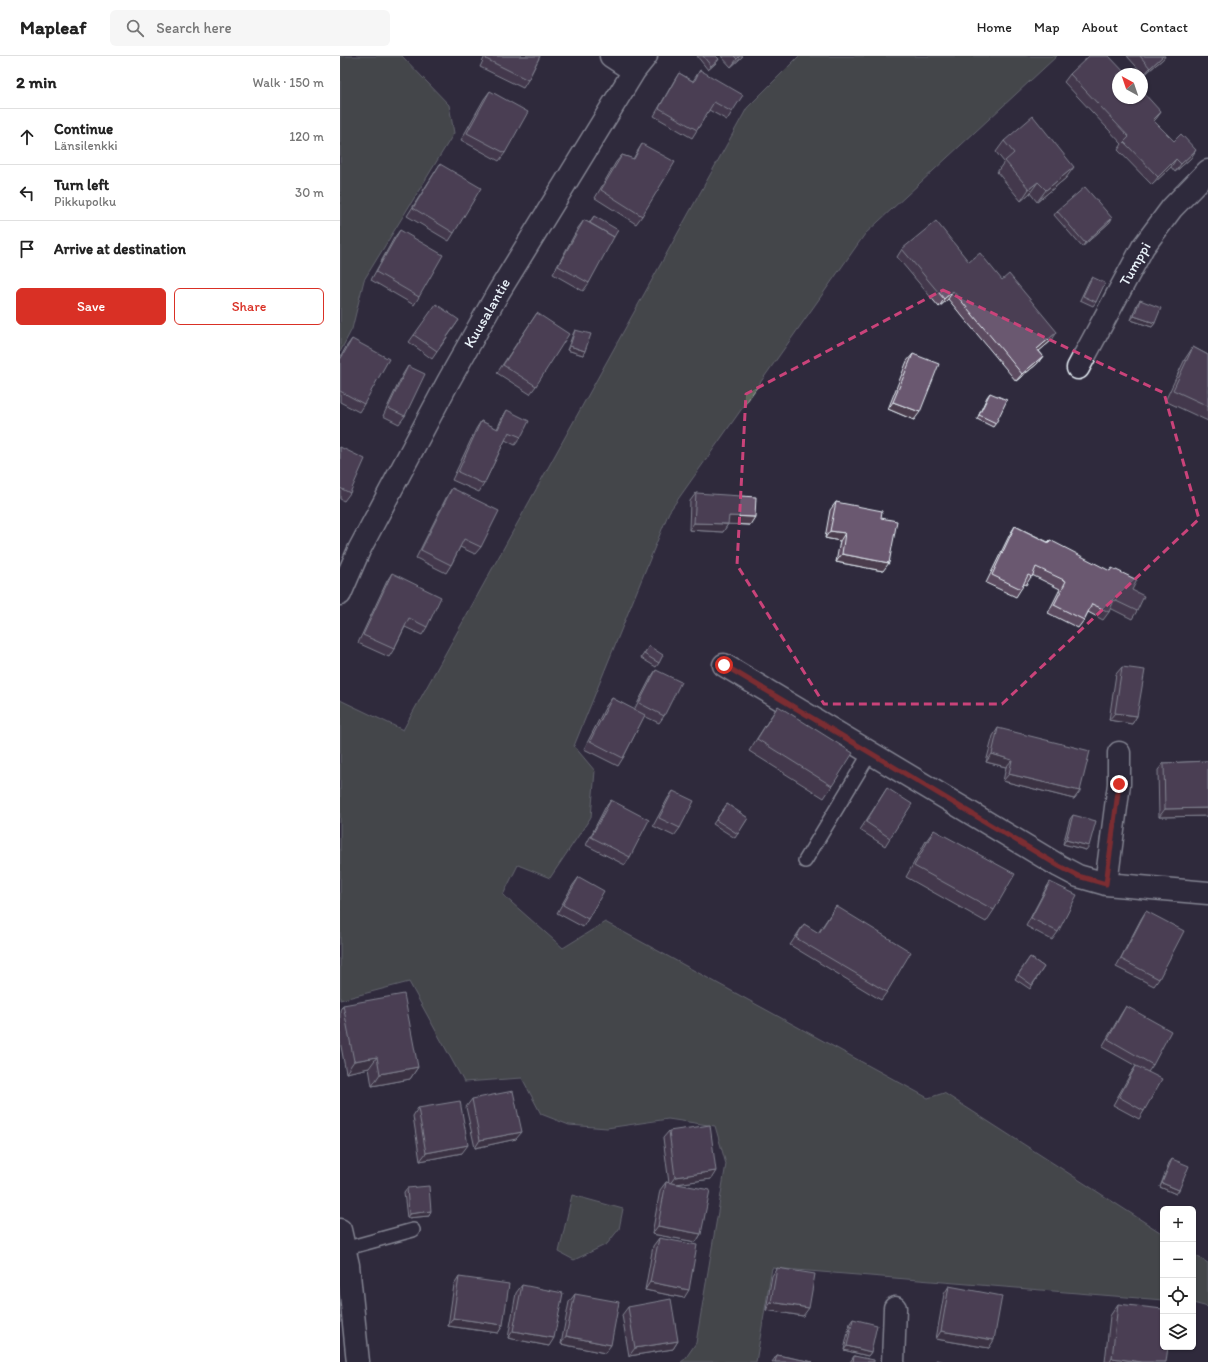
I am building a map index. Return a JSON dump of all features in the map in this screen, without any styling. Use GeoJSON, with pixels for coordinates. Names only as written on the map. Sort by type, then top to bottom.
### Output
{"type":"FeatureCollection","features":[{"type":"Feature","properties":{"kind":"street"},"geometry":{"type":"LineString","coordinates":[[612,56],[640,64]]}},
{"type":"Feature","properties":{"kind":"street","name":"Kuusalantie"},"geometry":{"type":"LineString","coordinates":[[340,594],[345,568],[359,550],[433,410],[498,293],[640,64]]}},
{"type":"Feature","properties":{"kind":"street","name":"Tumppi"},"geometry":{"type":"LineString","coordinates":[[1078,368],[1143,247],[1172,208],[1208,171]]}},
{"type":"Feature","properties":{"kind":"street"},"geometry":{"type":"LineString","coordinates":[[724,665],[1078,876],[1106,884],[1208,893]]}},
{"type":"Feature","properties":{"kind":"street"},"geometry":{"type":"LineString","coordinates":[[1106,884],[1119,784],[1119,753]]}},
{"type":"Feature","properties":{"kind":"street"},"geometry":{"type":"LineString","coordinates":[[342,1239],[348,1265],[358,1362]]}},
{"type":"Feature","properties":{"kind":"street"},"geometry":{"type":"LineString","coordinates":[[893,1362],[895,1308]]}},
{"type":"Feature","properties":{"kind":"lane"},"geometry":{"type":"LineString","coordinates":[[805,861],[870,753]]}},
{"type":"Feature","properties":{"kind":"lane"},"geometry":{"type":"LineString","coordinates":[[342,1239],[413,1230]]}},
{"type":"Feature","properties":{"kind":"highlighted area"},"geometry":{"type":"Polygon","coordinates":[[[943,290],[1164,393],[1199,519],[1002,704],[824,704],[737,565],[746,394],[943,290]]]}},
{"type":"Feature","properties":{"kind":"green space"},"geometry":{"type":"Polygon","coordinates":[[[340,56],[402,56],[449,105],[454,133],[364,280],[352,329],[340,352],[340,56]]]}},
{"type":"Feature","properties":{"kind":"green space"},"geometry":{"type":"Polygon","coordinates":[[[799,56],[1057,56],[865,234],[669,512],[574,746],[595,771],[591,817],[550,878],[518,865],[503,895],[563,948],[605,922],[928,1098],[944,1093],[1160,1232],[1160,1300],[772,1268],[756,1362],[681,1362],[685,1359],[696,1343],[726,1164],[715,1126],[668,1119],[607,1128],[569,1125],[541,1114],[522,1078],[464,1082],[409,982],[340,1000],[340,700],[403,730],[747,108],[799,56]]]}},
{"type":"Feature","properties":{"kind":"green space"},"geometry":{"type":"Polygon","coordinates":[[[572,1195],[623,1209],[619,1229],[607,1244],[574,1260],[559,1252],[572,1195]]]}},
{"type":"Feature","properties":{"kind":"green space"},"geometry":{"type":"Polygon","coordinates":[[[1196,1256],[1208,1263],[1208,1307],[1196,1304],[1196,1256]]]}},
{"type":"Feature","properties":{"kind":"building"},"geometry":{"type":"Polygon","coordinates":[[[487,56],[540,56],[528,80],[486,59],[487,56]]]}},
{"type":"Feature","properties":{"kind":"building"},"geometry":{"type":"Polygon","coordinates":[[[703,56],[716,56],[719,59],[711,66],[703,56]]]}},
{"type":"Feature","properties":{"kind":"building"},"geometry":{"type":"Polygon","coordinates":[[[1089,56],[1109,56],[1120,68],[1112,68],[1112,104],[1148,104],[1148,98],[1161,112],[1153,120],[1174,141],[1181,134],[1196,150],[1181,164],[1176,159],[1158,177],[1124,142],[1129,137],[1070,74],[1089,56]]]}},
{"type":"Feature","properties":{"kind":"building"},"geometry":{"type":"Polygon","coordinates":[[[1140,56],[1163,56],[1150,68],[1140,56]]]}},
{"type":"Feature","properties":{"kind":"building"},"geometry":{"type":"Polygon","coordinates":[[[700,70],[743,95],[732,112],[714,102],[697,130],[659,108],[679,73],[694,82],[700,70]]]}},
{"type":"Feature","properties":{"kind":"building"},"geometry":{"type":"Polygon","coordinates":[[[490,91],[528,112],[505,153],[467,133],[490,91]]]}},
{"type":"Feature","properties":{"kind":"building"},"geometry":{"type":"Polygon","coordinates":[[[1033,116],[1074,167],[1046,190],[1038,182],[1029,189],[1005,161],[1014,153],[1004,141],[1033,116]]]}},
{"type":"Feature","properties":{"kind":"building"},"geometry":{"type":"Polygon","coordinates":[[[642,144],[675,162],[642,216],[601,190],[622,155],[634,159],[642,144]]]}},
{"type":"Feature","properties":{"kind":"building"},"geometry":{"type":"Polygon","coordinates":[[[440,164],[481,188],[454,233],[413,208],[440,164]]]}},
{"type":"Feature","properties":{"kind":"building"},"geometry":{"type":"Polygon","coordinates":[[[1085,187],[1112,218],[1085,243],[1057,211],[1085,187]]]}},
{"type":"Feature","properties":{"kind":"building"},"geometry":{"type":"Polygon","coordinates":[[[594,216],[618,230],[614,237],[590,223],[594,216]]]}},
{"type":"Feature","properties":{"kind":"building"},"geometry":{"type":"Polygon","coordinates":[[[584,220],[614,237],[589,283],[558,266],[584,220]]]}},
{"type":"Feature","properties":{"kind":"building"},"geometry":{"type":"Polygon","coordinates":[[[936,221],[969,262],[980,253],[1002,280],[1009,274],[1057,332],[1037,349],[1043,356],[1022,374],[953,291],[944,299],[902,249],[936,221]]]}},
{"type":"Feature","properties":{"kind":"building"},"geometry":{"type":"Polygon","coordinates":[[[400,230],[443,255],[419,297],[376,272],[400,230]]]}},
{"type":"Feature","properties":{"kind":"building"},"geometry":{"type":"Polygon","coordinates":[[[1092,277],[1105,283],[1096,302],[1083,296],[1092,277]]]}},
{"type":"Feature","properties":{"kind":"building"},"geometry":{"type":"Polygon","coordinates":[[[1140,300],[1161,308],[1155,323],[1134,316],[1140,300]]]}},
{"type":"Feature","properties":{"kind":"building"},"geometry":{"type":"Polygon","coordinates":[[[436,304],[459,320],[437,351],[414,335],[436,304]]]}},
{"type":"Feature","properties":{"kind":"building"},"geometry":{"type":"Polygon","coordinates":[[[537,313],[569,334],[536,386],[503,365],[537,313]]]}},
{"type":"Feature","properties":{"kind":"building"},"geometry":{"type":"Polygon","coordinates":[[[575,330],[591,334],[585,351],[570,346],[575,330]]]}},
{"type":"Feature","properties":{"kind":"building"},"geometry":{"type":"Polygon","coordinates":[[[352,339],[389,359],[364,404],[340,391],[340,360],[352,339]]]}},
{"type":"Feature","properties":{"kind":"building"},"geometry":{"type":"Polygon","coordinates":[[[1193,347],[1208,355],[1208,406],[1173,390],[1193,347]]]}},
{"type":"Feature","properties":{"kind":"building"},"geometry":{"type":"Polygon","coordinates":[[[913,354],[939,364],[920,412],[893,402],[913,354]]]}},
{"type":"Feature","properties":{"kind":"building"},"geometry":{"type":"Polygon","coordinates":[[[408,366],[425,374],[405,416],[388,408],[408,366]]]}},
{"type":"Feature","properties":{"kind":"building"},"geometry":{"type":"Polygon","coordinates":[[[990,393],[1007,400],[996,423],[979,415],[990,393]]]}},
{"type":"Feature","properties":{"kind":"building"},"geometry":{"type":"Polygon","coordinates":[[[507,410],[529,421],[521,437],[509,432],[484,484],[458,472],[481,421],[498,429],[507,410]]]}},
{"type":"Feature","properties":{"kind":"building"},"geometry":{"type":"Polygon","coordinates":[[[340,447],[365,459],[350,493],[340,488],[340,447]]]}},
{"type":"Feature","properties":{"kind":"building"},"geometry":{"type":"Polygon","coordinates":[[[452,488],[499,511],[481,547],[464,539],[451,565],[421,550],[452,488]]]}},
{"type":"Feature","properties":{"kind":"building"},"geometry":{"type":"Polygon","coordinates":[[[696,493],[756,497],[755,517],[729,516],[728,524],[694,523],[696,493]]]}},
{"type":"Feature","properties":{"kind":"building"},"geometry":{"type":"Polygon","coordinates":[[[836,502],[882,511],[881,518],[897,521],[889,563],[842,554],[845,533],[830,531],[836,502]]]}},
{"type":"Feature","properties":{"kind":"building"},"geometry":{"type":"Polygon","coordinates":[[[1015,526],[1049,543],[1050,540],[1110,571],[1112,568],[1137,580],[1132,590],[1144,596],[1137,611],[1114,600],[1109,612],[1092,604],[1084,620],[1054,605],[1066,581],[1036,567],[1032,577],[1028,575],[1021,589],[992,575],[1015,526]]]}},
{"type":"Feature","properties":{"kind":"building"},"geometry":{"type":"Polygon","coordinates":[[[392,573],[441,597],[427,627],[409,618],[394,649],[363,635],[392,573]]]}},
{"type":"Feature","properties":{"kind":"building"},"geometry":{"type":"Polygon","coordinates":[[[649,646],[663,655],[659,663],[644,654],[649,646]]]}},
{"type":"Feature","properties":{"kind":"building"},"geometry":{"type":"Polygon","coordinates":[[[1122,667],[1145,670],[1137,716],[1115,713],[1122,667]]]}},
{"type":"Feature","properties":{"kind":"building"},"geometry":{"type":"Polygon","coordinates":[[[656,670],[681,682],[664,716],[639,703],[656,670]]]}},
{"type":"Feature","properties":{"kind":"building"},"geometry":{"type":"Polygon","coordinates":[[[612,698],[645,715],[623,758],[590,741],[612,698]]]}},
{"type":"Feature","properties":{"kind":"building"},"geometry":{"type":"Polygon","coordinates":[[[778,706],[853,753],[832,786],[757,739],[778,706]]]}},
{"type":"Feature","properties":{"kind":"building"},"geometry":{"type":"Polygon","coordinates":[[[998,728],[1090,751],[1080,791],[1009,774],[1012,760],[992,754],[998,728]]]}},
{"type":"Feature","properties":{"kind":"building"},"geometry":{"type":"Polygon","coordinates":[[[1208,761],[1208,808],[1165,809],[1164,763],[1208,761]]]}},
{"type":"Feature","properties":{"kind":"building"},"geometry":{"type":"Polygon","coordinates":[[[887,788],[912,804],[890,838],[866,822],[887,788]]]}},
{"type":"Feature","properties":{"kind":"building"},"geometry":{"type":"Polygon","coordinates":[[[673,791],[694,801],[680,828],[659,818],[673,791]]]}},
{"type":"Feature","properties":{"kind":"building"},"geometry":{"type":"Polygon","coordinates":[[[611,800],[649,820],[630,857],[591,837],[611,800]]]}},
{"type":"Feature","properties":{"kind":"building"},"geometry":{"type":"Polygon","coordinates":[[[727,804],[748,818],[738,834],[716,820],[727,804]]]}},
{"type":"Feature","properties":{"kind":"building"},"geometry":{"type":"Polygon","coordinates":[[[1073,815],[1096,821],[1089,846],[1066,840],[1073,815]]]}},
{"type":"Feature","properties":{"kind":"building"},"geometry":{"type":"Polygon","coordinates":[[[934,830],[1015,874],[994,910],[914,866],[934,830]]]}},
{"type":"Feature","properties":{"kind":"building"},"geometry":{"type":"Polygon","coordinates":[[[579,877],[604,891],[588,919],[563,905],[579,877]]]}},
{"type":"Feature","properties":{"kind":"building"},"geometry":{"type":"Polygon","coordinates":[[[1050,882],[1077,895],[1058,932],[1031,918],[1050,882]]]}},
{"type":"Feature","properties":{"kind":"building"},"geometry":{"type":"Polygon","coordinates":[[[836,906],[911,952],[887,992],[796,938],[804,924],[819,933],[836,906]]]}},
{"type":"Feature","properties":{"kind":"building"},"geometry":{"type":"Polygon","coordinates":[[[1146,911],[1184,931],[1159,979],[1121,959],[1146,911]]]}},
{"type":"Feature","properties":{"kind":"building"},"geometry":{"type":"Polygon","coordinates":[[[1030,957],[1044,967],[1032,985],[1018,975],[1030,957]]]}},
{"type":"Feature","properties":{"kind":"building"},"geometry":{"type":"Polygon","coordinates":[[[404,994],[418,1067],[380,1074],[377,1057],[354,1061],[343,1005],[404,994]]]}},
{"type":"Feature","properties":{"kind":"building"},"geometry":{"type":"Polygon","coordinates":[[[1126,1006],[1171,1031],[1153,1065],[1108,1039],[1126,1006]]]}},
{"type":"Feature","properties":{"kind":"building"},"geometry":{"type":"Polygon","coordinates":[[[1136,1066],[1162,1079],[1144,1111],[1119,1097],[1136,1066]]]}},
{"type":"Feature","properties":{"kind":"building"},"geometry":{"type":"Polygon","coordinates":[[[513,1091],[522,1132],[480,1140],[472,1099],[513,1091]]]}},
{"type":"Feature","properties":{"kind":"building"},"geometry":{"type":"Polygon","coordinates":[[[460,1101],[468,1145],[426,1153],[418,1108],[460,1101]]]}},
{"type":"Feature","properties":{"kind":"building"},"geometry":{"type":"Polygon","coordinates":[[[710,1125],[716,1171],[675,1177],[669,1131],[710,1125]]]}},
{"type":"Feature","properties":{"kind":"building"},"geometry":{"type":"Polygon","coordinates":[[[1172,1159],[1189,1166],[1179,1190],[1162,1183],[1172,1159]]]}},
{"type":"Feature","properties":{"kind":"building"},"geometry":{"type":"Polygon","coordinates":[[[666,1182],[710,1190],[701,1234],[658,1226],[666,1182]]]}},
{"type":"Feature","properties":{"kind":"building"},"geometry":{"type":"Polygon","coordinates":[[[429,1186],[431,1211],[409,1214],[407,1188],[429,1186]]]}},
{"type":"Feature","properties":{"kind":"building"},"geometry":{"type":"Polygon","coordinates":[[[659,1238],[697,1245],[689,1290],[650,1282],[659,1238]]]}},
{"type":"Feature","properties":{"kind":"building"},"geometry":{"type":"Polygon","coordinates":[[[777,1268],[815,1274],[809,1308],[771,1302],[777,1268]]]}},
{"type":"Feature","properties":{"kind":"building"},"geometry":{"type":"Polygon","coordinates":[[[459,1277],[509,1284],[503,1325],[453,1318],[459,1277]]]}},
{"type":"Feature","properties":{"kind":"building"},"geometry":{"type":"Polygon","coordinates":[[[522,1285],[563,1293],[554,1338],[513,1331],[522,1285]]]}},
{"type":"Feature","properties":{"kind":"building"},"geometry":{"type":"Polygon","coordinates":[[[949,1286],[1002,1296],[994,1340],[941,1331],[949,1286]]]}},
{"type":"Feature","properties":{"kind":"building"},"geometry":{"type":"Polygon","coordinates":[[[575,1294],[619,1302],[611,1345],[566,1336],[575,1294]]]}},
{"type":"Feature","properties":{"kind":"building"},"geometry":{"type":"Polygon","coordinates":[[[671,1299],[678,1341],[635,1348],[628,1307],[671,1299]]]}},
{"type":"Feature","properties":{"kind":"building"},"geometry":{"type":"Polygon","coordinates":[[[1118,1304],[1160,1309],[1160,1350],[1168,1350],[1166,1362],[1142,1362],[1112,1358],[1118,1304]]]}},
{"type":"Feature","properties":{"kind":"building"},"geometry":{"type":"Polygon","coordinates":[[[853,1319],[877,1325],[871,1352],[847,1346],[853,1319]]]}},
{"type":"Feature","properties":{"kind":"building"},"geometry":{"type":"Polygon","coordinates":[[[777,1355],[813,1362],[775,1362],[777,1355]]]}},
{"type":"Feature","properties":{"kind":"building"},"geometry":{"type":"Polygon","coordinates":[[[854,1356],[874,1360],[874,1362],[853,1362],[854,1356]]]}},
{"type":"Feature","properties":{"kind":"route"},"geometry":{"type":"LineString","coordinates":[[724,665],[1059,866],[1078,876],[1106,884],[1119,784]]}}]}
